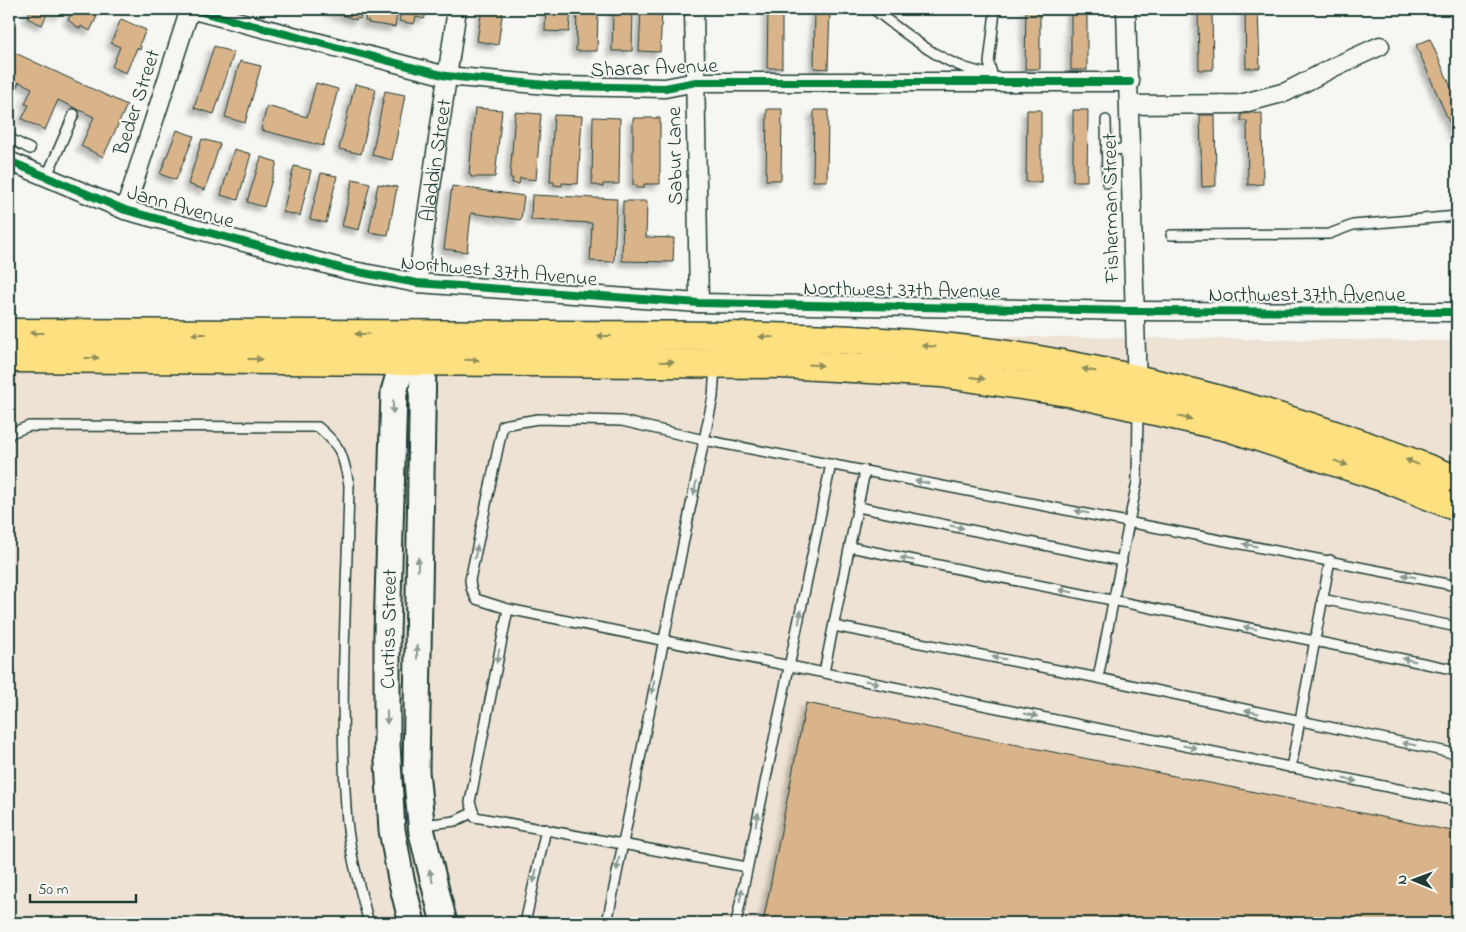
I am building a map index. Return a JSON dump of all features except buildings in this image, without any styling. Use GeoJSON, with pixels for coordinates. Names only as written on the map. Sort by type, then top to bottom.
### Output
{"type":"FeatureCollection","features":[{"type":"Feature","properties":{"kind":"main road"},"geometry":{"type":"LineString","coordinates":[[9,332],[412,351],[781,364],[941,373],[1044,388],[1138,406],[1228,427],[1388,479],[1457,507]]}},
{"type":"Feature","properties":{"kind":"main road"},"geometry":{"type":"LineString","coordinates":[[9,358],[412,351],[793,337],[945,347],[1033,359],[1137,380],[1282,417],[1381,450],[1457,480]]}},
{"type":"Feature","properties":{"kind":"street","name":"Sharar Avenue"},"geometry":{"type":"LineString","coordinates":[[190,9],[446,76],[558,86],[665,88],[696,82],[993,78],[1130,82]]}},
{"type":"Feature","properties":{"kind":"street","name":"Beder Street"},"geometry":{"type":"LineString","coordinates":[[125,210],[190,9]]}},
{"type":"Feature","properties":{"kind":"street","name":"Aladdin Street"},"geometry":{"type":"LineString","coordinates":[[417,283],[446,76],[458,9]]}},
{"type":"Feature","properties":{"kind":"street","name":"Sabur Lane"},"geometry":{"type":"LineString","coordinates":[[694,9],[699,304]]}},
{"type":"Feature","properties":{"kind":"street","name":"Fisherman Street"},"geometry":{"type":"LineString","coordinates":[[1126,9],[1130,82],[1134,311],[1138,406]]}},
{"type":"Feature","properties":{"kind":"street"},"geometry":{"type":"LineString","coordinates":[[1130,105],[1240,104],[1286,92],[1380,46]]}},
{"type":"Feature","properties":{"kind":"street","name":"Jann Avenue"},"geometry":{"type":"LineString","coordinates":[[9,162],[125,210],[348,270]]}},
{"type":"Feature","properties":{"kind":"street","name":"Northwest 37th Avenue"},"geometry":{"type":"LineString","coordinates":[[348,270],[417,283],[699,304],[1134,311],[1457,312]]}},
{"type":"Feature","properties":{"kind":"street","name":"Curtiss Street"},"geometry":{"type":"LineString","coordinates":[[412,351],[394,392],[386,634],[389,797],[399,870],[412,923]]}},
{"type":"Feature","properties":{"kind":"street","name":"Curtiss Street"},"geometry":{"type":"LineString","coordinates":[[412,351],[416,761],[421,829],[444,923]]}},
{"type":"Feature","properties":{"kind":"street"},"geometry":{"type":"LineString","coordinates":[[389,797],[406,824],[421,829]]}},
{"type":"Feature","properties":{"kind":"lane"},"geometry":{"type":"LineString","coordinates":[[872,9],[908,35],[951,62],[972,72],[993,78]]}},
{"type":"Feature","properties":{"kind":"lane"},"geometry":{"type":"LineString","coordinates":[[993,78],[989,63],[995,11]]}},
{"type":"Feature","properties":{"kind":"lane"},"geometry":{"type":"LineString","coordinates":[[46,178],[74,114]]}},
{"type":"Feature","properties":{"kind":"lane"},"geometry":{"type":"LineString","coordinates":[[1106,120],[1107,183]]}},
{"type":"Feature","properties":{"kind":"lane"},"geometry":{"type":"LineString","coordinates":[[9,140],[30,148]]}},
{"type":"Feature","properties":{"kind":"lane"},"geometry":{"type":"LineString","coordinates":[[1106,150],[1132,149]]}},
{"type":"Feature","properties":{"kind":"lane"},"geometry":{"type":"LineString","coordinates":[[1171,234],[1329,234],[1353,225],[1457,216]]}},
{"type":"Feature","properties":{"kind":"lane"},"geometry":{"type":"LineString","coordinates":[[607,923],[713,397],[715,363]]}},
{"type":"Feature","properties":{"kind":"lane"},"geometry":{"type":"LineString","coordinates":[[1098,678],[1137,482],[1138,406]]}},
{"type":"Feature","properties":{"kind":"lane"},"geometry":{"type":"LineString","coordinates":[[1457,586],[1130,521],[704,440],[622,422],[538,419],[503,425],[470,580],[476,599],[508,608],[1457,801]]}},
{"type":"Feature","properties":{"kind":"lane"},"geometry":{"type":"LineString","coordinates":[[9,436],[11,433],[29,426],[318,427],[330,437],[343,453],[349,485],[344,717],[346,809],[356,875],[369,923]]}},
{"type":"Feature","properties":{"kind":"lane"},"geometry":{"type":"LineString","coordinates":[[736,923],[831,464]]}},
{"type":"Feature","properties":{"kind":"lane"},"geometry":{"type":"LineString","coordinates":[[824,672],[865,471]]}},
{"type":"Feature","properties":{"kind":"lane"},"geometry":{"type":"LineString","coordinates":[[858,507],[1122,561]]}},
{"type":"Feature","properties":{"kind":"lane"},"geometry":{"type":"LineString","coordinates":[[850,547],[1457,670]]}},
{"type":"Feature","properties":{"kind":"lane"},"geometry":{"type":"LineString","coordinates":[[1291,768],[1330,560]]}},
{"type":"Feature","properties":{"kind":"lane"},"geometry":{"type":"LineString","coordinates":[[1322,600],[1457,627]]}},
{"type":"Feature","properties":{"kind":"lane"},"geometry":{"type":"LineString","coordinates":[[508,608],[470,802],[472,813],[479,819],[546,829],[747,867]]}},
{"type":"Feature","properties":{"kind":"lane"},"geometry":{"type":"LineString","coordinates":[[834,626],[1098,678],[1457,754]]}},
{"type":"Feature","properties":{"kind":"lane"},"geometry":{"type":"LineString","coordinates":[[421,829],[455,822],[472,813]]}},
{"type":"Feature","properties":{"kind":"lane"},"geometry":{"type":"LineString","coordinates":[[525,923],[546,829]]}},
{"type":"Feature","properties":{"kind":"shaded area"},"geometry":{"type":"Polygon","coordinates":[[[9,327],[1457,341],[1457,923],[9,923],[9,327]]]}},
{"type":"Feature","properties":{"kind":"cycle path"},"geometry":{"type":"LineString","coordinates":[[190,9],[446,76],[558,86],[665,88],[696,82],[1130,82]]}},
{"type":"Feature","properties":{"kind":"cycle path"},"geometry":{"type":"LineString","coordinates":[[9,161],[125,210],[348,270],[417,283],[699,303],[1134,311],[1457,312]]}}]}
